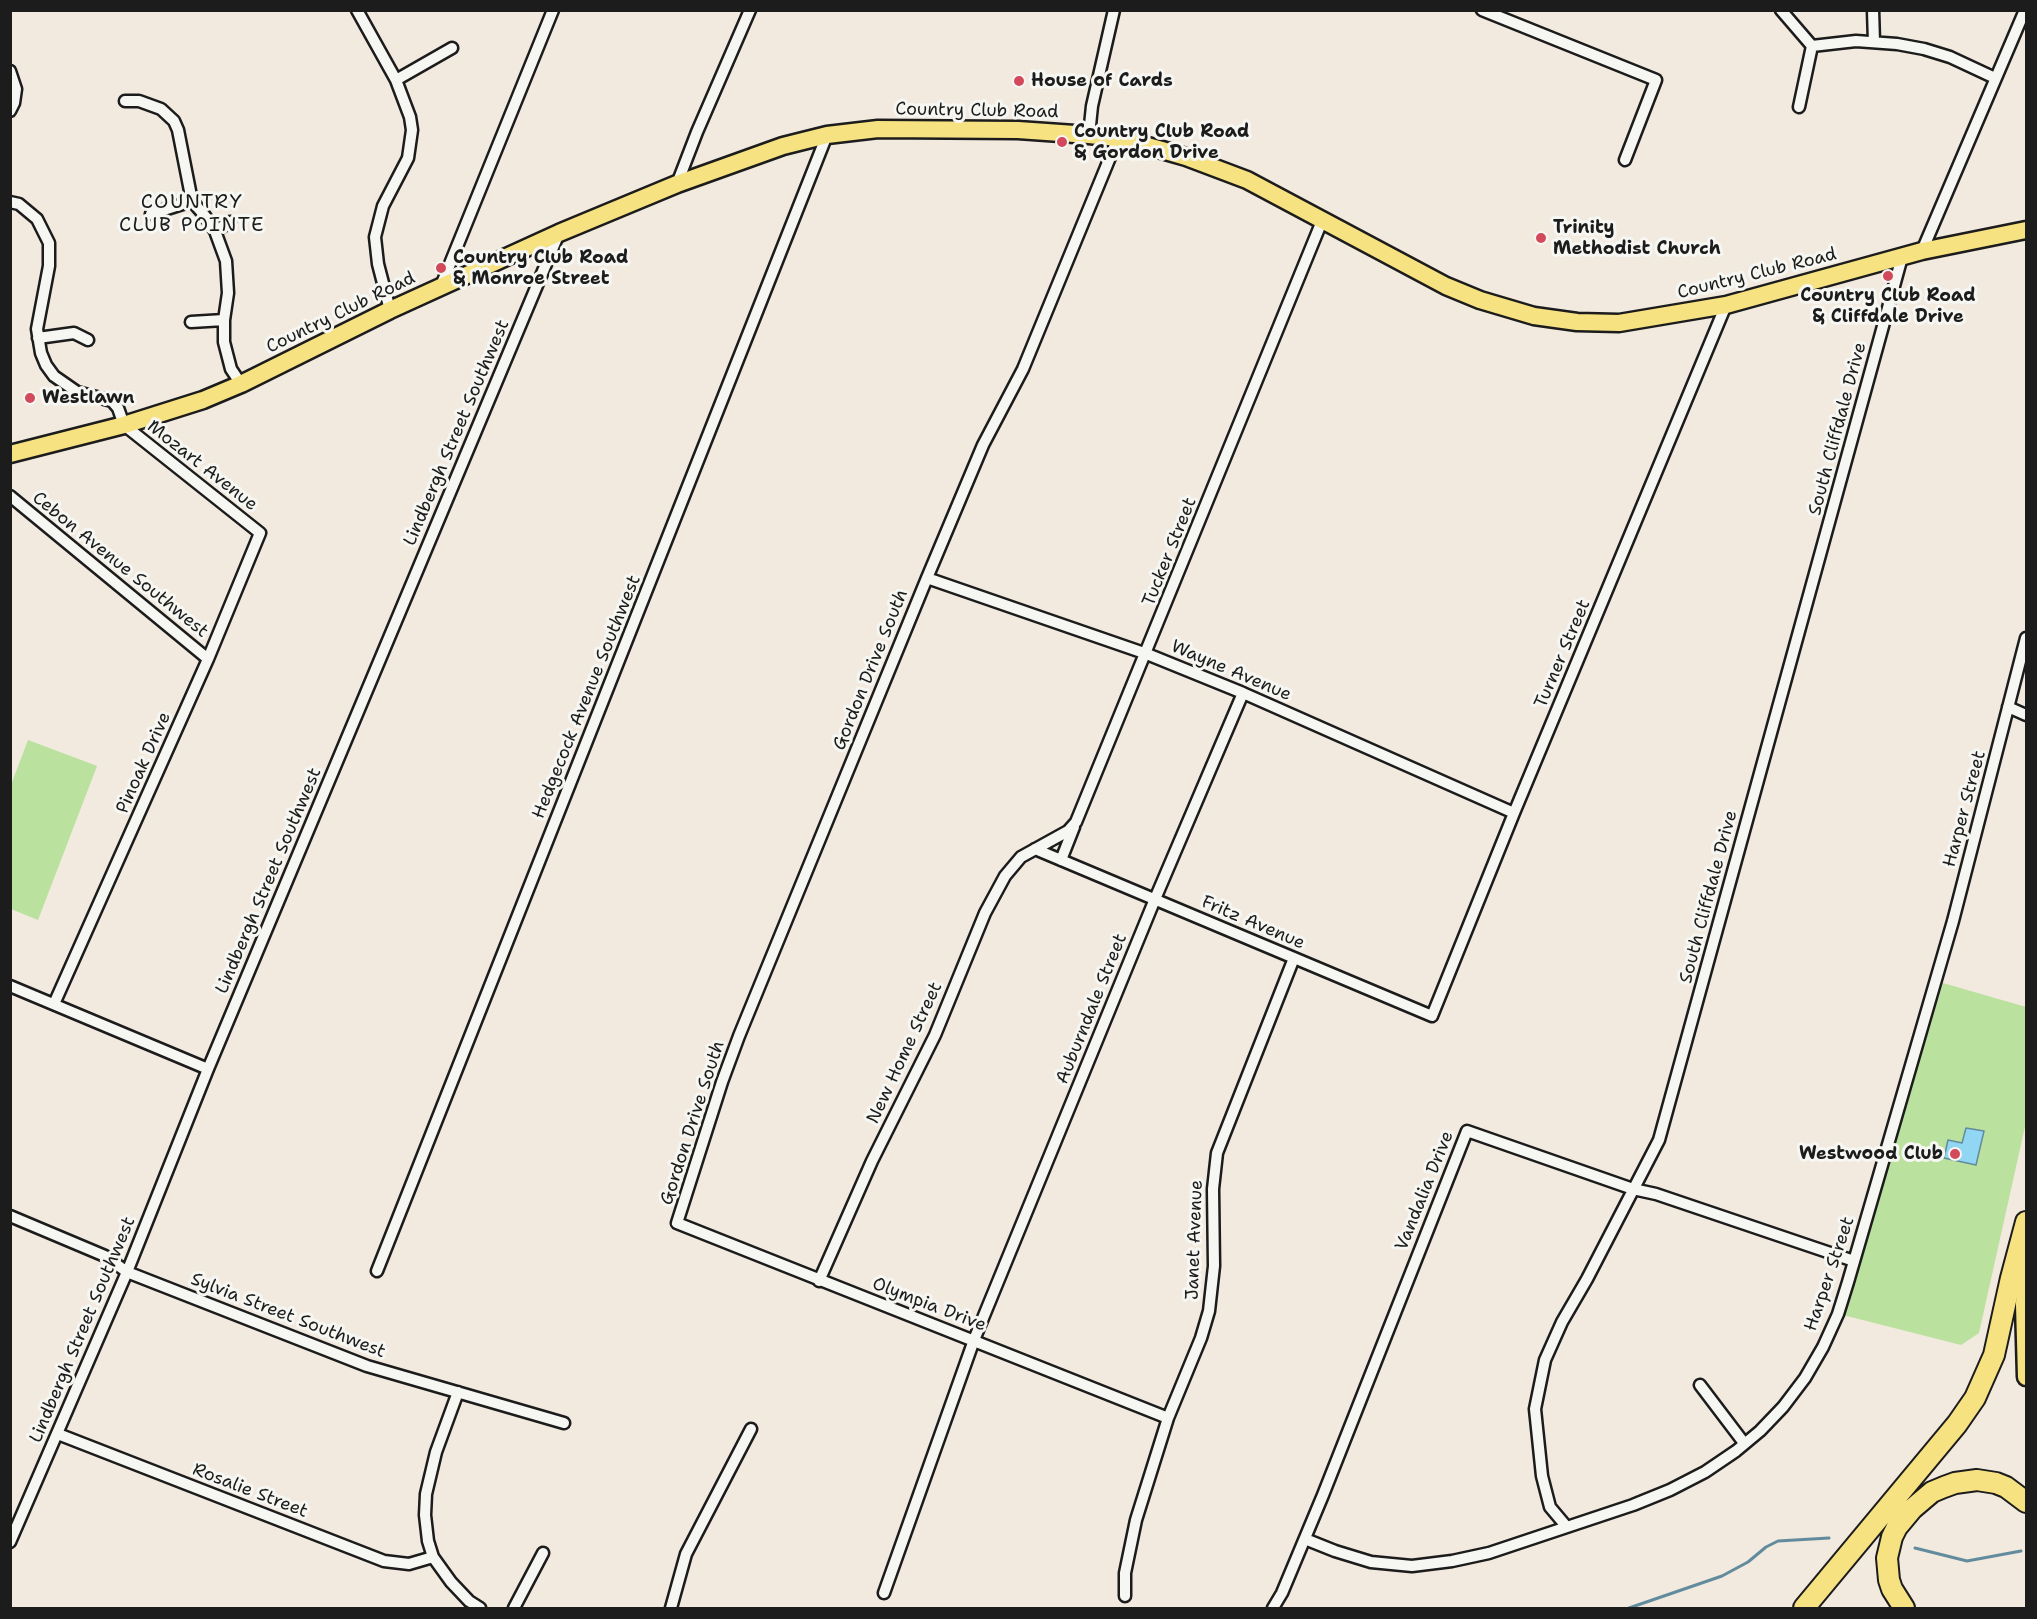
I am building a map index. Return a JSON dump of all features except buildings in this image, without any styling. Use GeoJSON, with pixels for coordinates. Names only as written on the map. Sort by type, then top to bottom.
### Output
{"type":"FeatureCollection","features":[{"type":"Feature","properties":{"kind":"highway"},"geometry":{"type":"LineString","coordinates":[[1804,1608],[1957,1424],[1975,1398],[1994,1355],[2026,1222]]}},
{"type":"Feature","properties":{"kind":"highway"},"geometry":{"type":"LineString","coordinates":[[1904,1608],[1892,1589],[1887,1558],[1892,1537],[1912,1509],[1932,1492],[1955,1483],[1977,1480],[2006,1487],[2026,1502]]}},
{"type":"Feature","properties":{"kind":"main road","name":"Country Club Road"},"geometry":{"type":"LineString","coordinates":[[10,454],[124,425],[203,400],[241,384],[390,309],[559,233],[677,184],[783,146],[827,135],[878,129],[1023,130],[1089,135],[1118,138],[1186,156],[1247,180],[1446,286],[1490,304],[1534,316],[1577,322],[1618,323],[1726,305],[1922,251],[2026,230]]}},
{"type":"Feature","properties":{"kind":"main road"},"geometry":{"type":"LineString","coordinates":[[2026,1266],[2024,1304],[2026,1377]]}},
{"type":"Feature","properties":{"kind":"street"},"geometry":{"type":"LineString","coordinates":[[357,10],[396,80],[410,117],[411,144],[403,170],[383,206],[375,237],[378,264],[390,309]]}},
{"type":"Feature","properties":{"kind":"street"},"geometry":{"type":"LineString","coordinates":[[441,286],[553,10]]}},
{"type":"Feature","properties":{"kind":"street"},"geometry":{"type":"LineString","coordinates":[[677,184],[750,10]]}},
{"type":"Feature","properties":{"kind":"street"},"geometry":{"type":"LineString","coordinates":[[1089,135],[1092,106],[1113,10]]}},
{"type":"Feature","properties":{"kind":"street"},"geometry":{"type":"LineString","coordinates":[[1482,10],[1507,15],[1656,80],[1625,160]]}},
{"type":"Feature","properties":{"kind":"street"},"geometry":{"type":"LineString","coordinates":[[1781,10],[1812,46]]}},
{"type":"Feature","properties":{"kind":"street"},"geometry":{"type":"LineString","coordinates":[[1873,10],[1874,42]]}},
{"type":"Feature","properties":{"kind":"street"},"geometry":{"type":"LineString","coordinates":[[1922,251],[2025,10]]}},
{"type":"Feature","properties":{"kind":"street"},"geometry":{"type":"LineString","coordinates":[[1812,46],[1833,42],[1874,42],[1924,49],[1950,57],[1995,78]]}},
{"type":"Feature","properties":{"kind":"street"},"geometry":{"type":"LineString","coordinates":[[1799,107],[1812,46]]}},
{"type":"Feature","properties":{"kind":"street"},"geometry":{"type":"LineString","coordinates":[[396,80],[452,48]]}},
{"type":"Feature","properties":{"kind":"street"},"geometry":{"type":"LineString","coordinates":[[10,71],[16,89],[10,111]]}},
{"type":"Feature","properties":{"kind":"street"},"geometry":{"type":"LineString","coordinates":[[125,101],[140,101],[161,108],[174,121],[183,147],[192,201],[205,216],[222,248],[228,275],[224,342],[227,360],[241,384]]}},
{"type":"Feature","properties":{"kind":"street","name":"Hedgecock Avenue Southwest"},"geometry":{"type":"LineString","coordinates":[[377,1270],[827,135]]}},
{"type":"Feature","properties":{"kind":"street","name":"Gordon Drive South"},"geometry":{"type":"LineString","coordinates":[[678,1223],[722,1082],[740,1036],[927,578],[983,445],[1023,369],[1118,138]]}},
{"type":"Feature","properties":{"kind":"street"},"geometry":{"type":"LineString","coordinates":[[151,214],[192,201]]}},
{"type":"Feature","properties":{"kind":"street"},"geometry":{"type":"LineString","coordinates":[[10,202],[19,204],[37,219],[49,243],[49,266],[39,315],[38,338],[44,359],[54,376],[77,392],[112,401],[118,408],[124,425]]}},
{"type":"Feature","properties":{"kind":"street","name":"Tucker Street"},"geometry":{"type":"LineString","coordinates":[[1060,860],[1147,654],[1322,221]]}},
{"type":"Feature","properties":{"kind":"street"},"geometry":{"type":"LineString","coordinates":[[214,231],[230,222]]}},
{"type":"Feature","properties":{"kind":"street","name":"Lindbergh Street Southwest"},"geometry":{"type":"LineString","coordinates":[[10,1542],[13,1527],[58,1434],[127,1272],[208,1069],[559,233]]}},
{"type":"Feature","properties":{"kind":"street","name":"South Cliffdale Drive"},"geometry":{"type":"LineString","coordinates":[[1566,1526],[1550,1507],[1542,1476],[1535,1409],[1545,1360],[1562,1322],[1587,1279],[1659,1140],[1902,257]]}},
{"type":"Feature","properties":{"kind":"street","name":"Turner Street"},"geometry":{"type":"LineString","coordinates":[[1432,1016],[1726,305]]}},
{"type":"Feature","properties":{"kind":"street"},"geometry":{"type":"LineString","coordinates":[[191,322],[224,320]]}},
{"type":"Feature","properties":{"kind":"street"},"geometry":{"type":"LineString","coordinates":[[38,338],[74,333],[88,340]]}},
{"type":"Feature","properties":{"kind":"street","name":"Mozart Avenue"},"geometry":{"type":"LineString","coordinates":[[124,425],[260,533]]}},
{"type":"Feature","properties":{"kind":"street","name":"Cebon Avenue Southwest"},"geometry":{"type":"LineString","coordinates":[[10,496],[208,659]]}},
{"type":"Feature","properties":{"kind":"street","name":"Pinoak Drive"},"geometry":{"type":"LineString","coordinates":[[54,1004],[208,659],[260,533]]}},
{"type":"Feature","properties":{"kind":"street","name":"Wayne Avenue"},"geometry":{"type":"LineString","coordinates":[[927,578],[1147,654],[1243,693],[1514,813]]}},
{"type":"Feature","properties":{"kind":"street","name":"Harper Street"},"geometry":{"type":"LineString","coordinates":[[1305,1539],[1371,1562],[1412,1566],[1489,1553],[1670,1491],[1705,1472],[1736,1451],[1760,1431],[1783,1407],[1805,1378],[1838,1314],[1953,921],[2026,638]]}},
{"type":"Feature","properties":{"kind":"street","name":"Auburndale Street"},"geometry":{"type":"LineString","coordinates":[[884,1593],[974,1340],[1155,899],[1243,693]]}},
{"type":"Feature","properties":{"kind":"street"},"geometry":{"type":"LineString","coordinates":[[2008,707],[2026,715]]}},
{"type":"Feature","properties":{"kind":"street"},"geometry":{"type":"LineString","coordinates":[[1035,849],[1068,831],[1076,822]]}},
{"type":"Feature","properties":{"kind":"street"},"geometry":{"type":"LineString","coordinates":[[1035,849],[1060,860]]}},
{"type":"Feature","properties":{"kind":"street","name":"New Home Street"},"geometry":{"type":"LineString","coordinates":[[819,1281],[872,1161],[935,1035],[985,913],[1005,876],[1021,857],[1035,849]]}},
{"type":"Feature","properties":{"kind":"street","name":"Fritz Avenue"},"geometry":{"type":"LineString","coordinates":[[1060,860],[1432,1016]]}},
{"type":"Feature","properties":{"kind":"street","name":"Janet Avenue"},"geometry":{"type":"LineString","coordinates":[[1125,1596],[1125,1573],[1136,1520],[1168,1418],[1201,1338],[1209,1311],[1214,1266],[1213,1189],[1217,1152],[1294,958]]}},
{"type":"Feature","properties":{"kind":"street"},"geometry":{"type":"LineString","coordinates":[[10,986],[208,1069]]}},
{"type":"Feature","properties":{"kind":"street","name":"Vandalia Drive"},"geometry":{"type":"LineString","coordinates":[[1273,1608],[1282,1593],[1305,1539],[1467,1131],[1633,1189],[1656,1194],[1854,1261]]}},
{"type":"Feature","properties":{"kind":"street","name":"Sylvia Street Southwest"},"geometry":{"type":"LineString","coordinates":[[10,1216],[105,1256],[127,1272],[367,1366],[564,1423]]}},
{"type":"Feature","properties":{"kind":"street","name":"Olympia Drive"},"geometry":{"type":"LineString","coordinates":[[678,1223],[1168,1418]]}},
{"type":"Feature","properties":{"kind":"street"},"geometry":{"type":"LineString","coordinates":[[1700,1385],[1744,1443]]}},
{"type":"Feature","properties":{"kind":"street"},"geometry":{"type":"LineString","coordinates":[[458,1392],[436,1452],[426,1494],[427,1532],[433,1557],[451,1582],[469,1601],[480,1608]]}},
{"type":"Feature","properties":{"kind":"street"},"geometry":{"type":"LineString","coordinates":[[671,1608],[686,1554],[751,1429]]}},
{"type":"Feature","properties":{"kind":"street","name":"Rosalie Street"},"geometry":{"type":"LineString","coordinates":[[58,1434],[384,1561],[409,1564],[433,1557]]}},
{"type":"Feature","properties":{"kind":"street"},"geometry":{"type":"LineString","coordinates":[[513,1608],[543,1553]]}},
{"type":"Feature","properties":{"kind":"green space"},"geometry":{"type":"Polygon","coordinates":[[[28,740],[97,766],[38,920],[11,909],[11,785],[28,740]]]}},
{"type":"Feature","properties":{"kind":"green space","name":"Westwood Club"},"geometry":{"type":"Polygon","coordinates":[[[1943,983],[2026,1007],[2026,1122],[1979,1333],[1961,1345],[1843,1315],[1943,983]]]}},
{"type":"Feature","properties":{"kind":"water"},"geometry":{"type":"Polygon","coordinates":[[[1966,1128],[1984,1131],[1976,1165],[1944,1158],[1948,1140],[1962,1143],[1966,1128]]]}},
{"type":"Feature","properties":{"kind":"waterway"},"geometry":{"type":"LineString","coordinates":[[1629,1608],[1722,1576],[1748,1562],[1766,1547],[1778,1541],[1829,1538]]}},
{"type":"Feature","properties":{"kind":"waterway"},"geometry":{"type":"LineString","coordinates":[[1915,1548],[1967,1561],[2021,1551]]}},
{"type":"Feature","properties":{"kind":"place","name":"House of Cards"},"geometry":{"type":"Point","coordinates":[1019,81]}},
{"type":"Feature","properties":{"kind":"place","name":"Country Club Road & Gordon Drive"},"geometry":{"type":"Point","coordinates":[1062,142]}},
{"type":"Feature","properties":{"kind":"place","name":"Trinity Methodist Church"},"geometry":{"type":"Point","coordinates":[1541,238]}},
{"type":"Feature","properties":{"kind":"place","name":"Country Club Road & Monroe Street"},"geometry":{"type":"Point","coordinates":[441,268]}},
{"type":"Feature","properties":{"kind":"place","name":"Country Club Road & Cliffdale Drive"},"geometry":{"type":"Point","coordinates":[1888,276]}},
{"type":"Feature","properties":{"kind":"place","name":"Westlawn"},"geometry":{"type":"Point","coordinates":[30,398]}},
{"type":"Feature","properties":{"kind":"place","name":"Westwood Club"},"geometry":{"type":"Point","coordinates":[1955,1154]}},
{"type":"Feature","properties":{"kind":"district","name":"COUNTRY CLUB POINTE"},"geometry":{"type":"Point","coordinates":[192,214]}}]}
